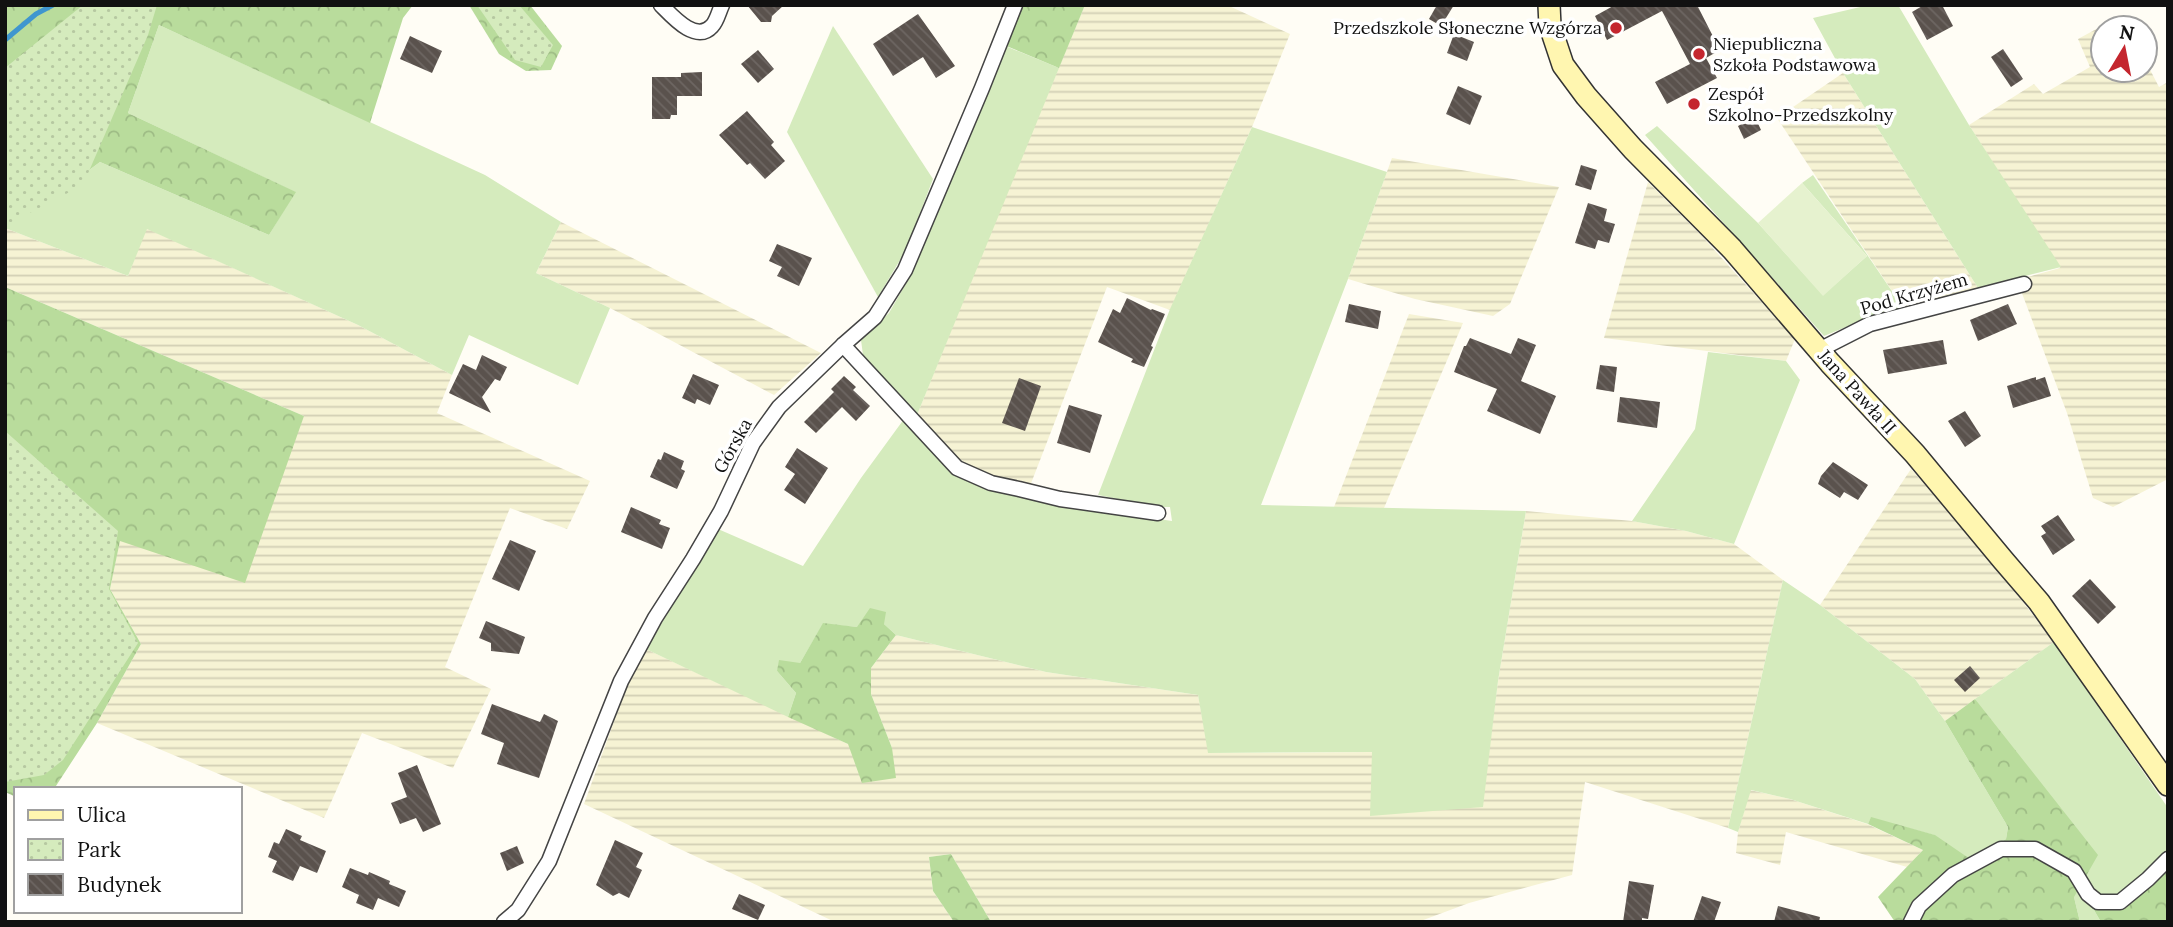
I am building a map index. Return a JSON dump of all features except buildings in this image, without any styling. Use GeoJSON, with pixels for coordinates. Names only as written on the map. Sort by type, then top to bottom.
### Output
{"type":"FeatureCollection","features":[{"type":"Feature","properties":{"kind":"street"},"geometry":{"type":"LineString","coordinates":[[661,5],[683,26],[692,31],[703,31],[712,27],[722,5]]}},
{"type":"Feature","properties":{"kind":"street","name":"Górska"},"geometry":{"type":"LineString","coordinates":[[504,922],[518,910],[550,861],[621,681],[655,618],[720,511],[753,443],[779,407],[875,317],[905,270],[1015,5]]}},
{"type":"Feature","properties":{"kind":"street","name":"Jana Pawła II"},"geometry":{"type":"LineString","coordinates":[[1549,5],[1550,26],[1563,65],[1586,96],[1633,149],[1732,249],[1914,454],[2039,602],[2168,785]]}},
{"type":"Feature","properties":{"kind":"street","name":"Pod Krzyżem"},"geometry":{"type":"LineString","coordinates":[[1819,350],[1870,324],[2024,284]]}},
{"type":"Feature","properties":{"kind":"street"},"geometry":{"type":"LineString","coordinates":[[843,345],[957,468],[991,483],[1060,499],[1157,513]]}},
{"type":"Feature","properties":{"kind":"street"},"geometry":{"type":"LineString","coordinates":[[1911,922],[1919,906],[1953,875],[2001,849],[2035,849],[2074,871],[2088,894],[2098,902],[2120,902],[2168,859]]}},
{"type":"Feature","properties":{"kind":"shaded area"},"geometry":{"type":"Polygon","coordinates":[[[1085,5],[1227,5],[1290,34],[1252,127],[1170,310],[1107,287],[1030,486],[991,477],[965,463],[939,443],[917,415],[1085,5]]]}},
{"type":"Feature","properties":{"kind":"shaded area"},"geometry":{"type":"Polygon","coordinates":[[[2089,33],[2089,65],[2078,39],[2089,33]]]}},
{"type":"Feature","properties":{"kind":"shaded area"},"geometry":{"type":"Polygon","coordinates":[[[2089,68],[2089,84],[2157,84],[2159,87],[2168,82],[2168,479],[2113,507],[2093,498],[2067,413],[2017,280],[2060,268],[1969,125],[2034,84],[2043,94],[2089,68]]]}},
{"type":"Feature","properties":{"kind":"shaded area"},"geometry":{"type":"Polygon","coordinates":[[[1843,73],[1978,288],[1904,309],[1777,118],[1843,73]]]}},
{"type":"Feature","properties":{"kind":"shaded area"},"geometry":{"type":"Polygon","coordinates":[[[1392,158],[1559,187],[1510,304],[1493,316],[1415,299],[1348,279],[1392,158]]]}},
{"type":"Feature","properties":{"kind":"shaded area"},"geometry":{"type":"Polygon","coordinates":[[[1648,182],[1700,234],[1795,339],[1786,361],[1604,338],[1648,182]]]}},
{"type":"Feature","properties":{"kind":"shaded area"},"geometry":{"type":"Polygon","coordinates":[[[561,222],[821,353],[774,395],[610,308],[536,273],[561,222]]]}},
{"type":"Feature","properties":{"kind":"shaded area"},"geometry":{"type":"Polygon","coordinates":[[[5,228],[128,276],[146,228],[358,325],[452,375],[437,413],[590,481],[567,529],[510,508],[445,667],[491,689],[453,768],[362,733],[324,818],[97,723],[141,644],[110,589],[120,540],[304,416],[5,287],[5,228]]]}},
{"type":"Feature","properties":{"kind":"shaded area"},"geometry":{"type":"Polygon","coordinates":[[[1409,314],[1463,323],[1384,508],[1334,507],[1409,314]]]}},
{"type":"Feature","properties":{"kind":"shaded area"},"geometry":{"type":"Polygon","coordinates":[[[1911,469],[1976,542],[2054,642],[1945,721],[1915,679],[1820,605],[1911,469]]]}},
{"type":"Feature","properties":{"kind":"shaded area"},"geometry":{"type":"Polygon","coordinates":[[[1526,511],[1632,521],[1686,531],[1734,544],[1783,580],[1728,828],[1585,782],[1572,875],[1469,903],[1418,922],[991,922],[951,854],[929,857],[933,891],[954,922],[835,922],[584,804],[628,683],[646,649],[848,744],[892,748],[871,694],[871,668],[896,635],[1046,672],[1198,695],[1209,753],[1379,752],[1482,807],[1498,681],[1526,511]]]}},
{"type":"Feature","properties":{"kind":"shaded area"},"geometry":{"type":"Polygon","coordinates":[[[1750,790],[1790,799],[1867,824],[1923,850],[1907,867],[1786,832],[1780,865],[1736,853],[1738,832],[1750,790]]]}},
{"type":"Feature","properties":{"kind":"green space"},"geometry":{"type":"Polygon","coordinates":[[[5,5],[413,5],[403,18],[370,123],[159,25],[128,113],[296,192],[269,235],[100,162],[69,185],[5,219],[5,5]]]}},
{"type":"Feature","properties":{"kind":"green space"},"geometry":{"type":"Polygon","coordinates":[[[83,5],[157,5],[148,35],[83,185],[5,226],[5,68],[83,5]]]}},
{"type":"Feature","properties":{"kind":"green space"},"geometry":{"type":"Polygon","coordinates":[[[469,5],[530,5],[562,46],[551,70],[526,71],[499,54],[469,5]]]}},
{"type":"Feature","properties":{"kind":"green space"},"geometry":{"type":"Polygon","coordinates":[[[477,5],[519,5],[553,45],[541,67],[515,60],[477,5]]]}},
{"type":"Feature","properties":{"kind":"green space"},"geometry":{"type":"Polygon","coordinates":[[[1020,5],[1085,5],[1059,68],[1004,45],[1020,5]]]}},
{"type":"Feature","properties":{"kind":"green space"},"geometry":{"type":"Polygon","coordinates":[[[1869,5],[1898,5],[1969,125],[2061,267],[1978,288],[1843,73],[1813,18],[1869,5]]]}},
{"type":"Feature","properties":{"kind":"green space"},"geometry":{"type":"Polygon","coordinates":[[[159,25],[485,175],[561,222],[536,273],[610,308],[578,385],[469,335],[452,375],[358,325],[147,229],[128,276],[5,228],[5,219],[69,185],[100,162],[269,235],[295,192],[128,113],[159,25]]]}},
{"type":"Feature","properties":{"kind":"green space"},"geometry":{"type":"Polygon","coordinates":[[[833,26],[933,179],[906,250],[878,297],[787,132],[833,26]]]}},
{"type":"Feature","properties":{"kind":"green space"},"geometry":{"type":"Polygon","coordinates":[[[1003,45],[1059,68],[917,415],[863,355],[861,340],[889,313],[913,271],[1003,45]]]}},
{"type":"Feature","properties":{"kind":"green space"},"geometry":{"type":"Polygon","coordinates":[[[1657,126],[1758,223],[1823,295],[1867,256],[1802,183],[1813,175],[1904,309],[1858,322],[1824,336],[1645,135],[1657,126]]]}},
{"type":"Feature","properties":{"kind":"green space"},"geometry":{"type":"Polygon","coordinates":[[[1252,127],[1387,172],[1261,505],[1526,511],[1498,681],[1483,807],[1370,816],[1372,752],[1208,753],[1198,695],[1046,672],[896,635],[884,624],[857,627],[823,624],[800,663],[777,671],[796,693],[788,717],[646,649],[718,529],[803,566],[904,419],[963,478],[1077,507],[1172,521],[1170,507],[1098,495],[1170,309],[1252,127]]]}},
{"type":"Feature","properties":{"kind":"green space"},"geometry":{"type":"Polygon","coordinates":[[[1802,183],[1867,256],[1823,296],[1758,223],[1802,183]]]}},
{"type":"Feature","properties":{"kind":"green space"},"geometry":{"type":"Polygon","coordinates":[[[5,287],[304,416],[245,583],[120,541],[110,589],[141,644],[97,723],[55,787],[14,787],[14,796],[5,792],[5,287]]]}},
{"type":"Feature","properties":{"kind":"green space"},"geometry":{"type":"Polygon","coordinates":[[[1708,352],[1786,361],[1800,380],[1734,544],[1686,531],[1632,521],[1695,429],[1708,352]]]}},
{"type":"Feature","properties":{"kind":"green space"},"geometry":{"type":"Polygon","coordinates":[[[5,431],[118,531],[109,589],[138,643],[63,760],[44,775],[5,782],[5,431]]]}},
{"type":"Feature","properties":{"kind":"green space"},"geometry":{"type":"Polygon","coordinates":[[[1783,580],[1820,605],[1915,679],[1945,721],[2008,827],[2006,839],[1973,862],[1934,835],[1871,818],[1868,824],[1790,799],[1751,790],[1738,832],[1728,828],[1783,580]]]}},
{"type":"Feature","properties":{"kind":"green space"},"geometry":{"type":"Polygon","coordinates":[[[870,608],[886,612],[884,624],[896,635],[871,668],[871,694],[892,748],[896,778],[862,783],[848,744],[788,717],[796,693],[777,671],[779,660],[800,663],[823,623],[857,627],[870,608]]]}},
{"type":"Feature","properties":{"kind":"green space"},"geometry":{"type":"Polygon","coordinates":[[[2054,642],[2168,808],[2168,868],[2126,908],[2091,905],[2101,922],[2080,922],[2074,897],[1975,699],[2054,642]]]}},
{"type":"Feature","properties":{"kind":"green space"},"geometry":{"type":"Polygon","coordinates":[[[1975,699],[2098,855],[2074,897],[2080,922],[1895,922],[1878,897],[1923,850],[1868,824],[1871,817],[1935,835],[1973,861],[2006,839],[2008,827],[1945,721],[1975,699]]]}},
{"type":"Feature","properties":{"kind":"green space"},"geometry":{"type":"Polygon","coordinates":[[[951,854],[991,922],[954,922],[933,891],[929,857],[951,854]]]}},
{"type":"Feature","properties":{"kind":"green space"},"geometry":{"type":"Polygon","coordinates":[[[2168,868],[2168,922],[2101,922],[2091,905],[2126,908],[2168,868]]]}},
{"type":"Feature","properties":{"kind":"waterway"},"geometry":{"type":"LineString","coordinates":[[5,40],[36,14],[53,5]]}},
{"type":"Feature","properties":{"kind":"place","name":"Przedszkole Słoneczne Wzgórza"},"geometry":{"type":"Point","coordinates":[1616,28]}},
{"type":"Feature","properties":{"kind":"place","name":"Niepubliczna Szkoła Podstawowa"},"geometry":{"type":"Point","coordinates":[1699,54]}},
{"type":"Feature","properties":{"kind":"place","name":"Zespół Szkolno-Przedszkolny"},"geometry":{"type":"Point","coordinates":[1694,104]}}]}
